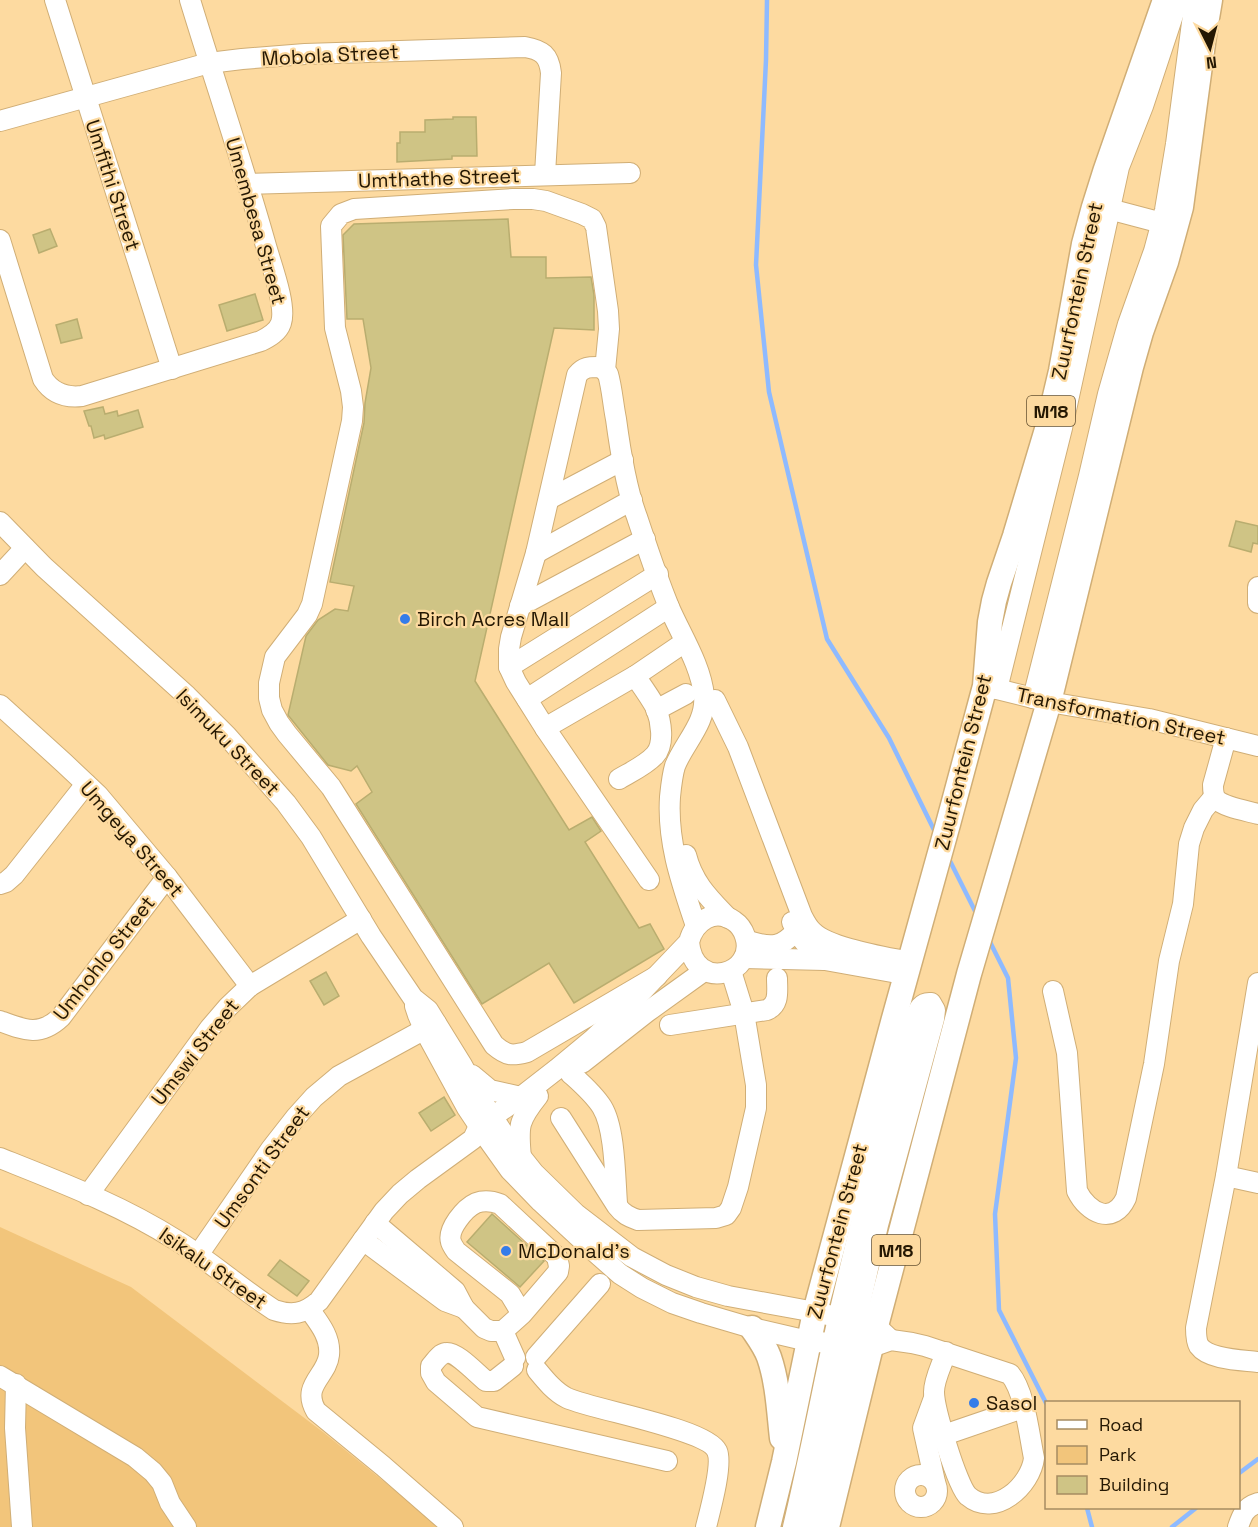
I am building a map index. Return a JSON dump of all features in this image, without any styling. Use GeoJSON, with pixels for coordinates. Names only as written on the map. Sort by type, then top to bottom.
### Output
{"type":"FeatureCollection","features":[{"type":"Feature","properties":{"kind":"main road","name":"Zuurfontein Street"},"geometry":{"type":"LineString","coordinates":[[768,1527],[784,1462],[814,1312],[948,824],[991,688],[990,622],[994,602],[1016,536],[1050,416],[1074,307],[1084,244],[1104,172],[1165,0]]}},
{"type":"Feature","properties":{"kind":"main road","name":"M18"},"geometry":{"type":"LineString","coordinates":[[827,1527],[860,1334],[1003,859],[1041,700],[1131,367],[1179,216],[1210,0]]}},
{"type":"Feature","properties":{"kind":"main road"},"geometry":{"type":"LineString","coordinates":[[752,1328],[769,1357],[774,1375],[784,1462]]}},
{"type":"Feature","properties":{"kind":"street","name":"Umfithi Street"},"geometry":{"type":"LineString","coordinates":[[55,0],[172,369]]}},
{"type":"Feature","properties":{"kind":"street","name":"Umembesa Street"},"geometry":{"type":"LineString","coordinates":[[0,240],[43,379],[54,392],[64,396],[81,396],[261,341],[270,336],[281,322],[281,300],[249,184],[190,0]]}},
{"type":"Feature","properties":{"kind":"street"},"geometry":{"type":"LineString","coordinates":[[991,688],[1062,429],[1119,167],[1143,106],[1178,0]]}},
{"type":"Feature","properties":{"kind":"street"},"geometry":{"type":"LineString","coordinates":[[1041,700],[1108,394],[1128,324],[1162,223],[1176,144],[1195,0]]}},
{"type":"Feature","properties":{"kind":"street","name":"Mobola Street"},"geometry":{"type":"LineString","coordinates":[[0,121],[209,63],[305,54],[525,47],[541,51],[548,58],[551,73],[545,174]]}},
{"type":"Feature","properties":{"kind":"street","name":"Umthathe Street"},"geometry":{"type":"LineString","coordinates":[[249,184],[630,172]]}},
{"type":"Feature","properties":{"kind":"street"},"geometry":{"type":"LineString","coordinates":[[657,976],[527,1052],[514,1055],[504,1053],[494,1046],[331,787],[279,723],[272,710],[269,683],[276,657],[307,615],[312,604],[352,421],[351,391],[337,342],[334,319],[331,226],[341,214],[354,209],[523,199],[546,201],[592,219],[596,227],[609,311],[605,370],[609,378],[632,500],[669,607],[695,665],[705,699],[703,712],[680,754],[672,782],[671,835],[692,934],[690,953],[695,963],[704,970],[713,974],[722,974],[740,957],[766,946],[787,941],[796,931]]}},
{"type":"Feature","properties":{"kind":"street"},"geometry":{"type":"LineString","coordinates":[[1109,209],[1162,223]]}},
{"type":"Feature","properties":{"kind":"street"},"geometry":{"type":"LineString","coordinates":[[605,370],[601,367],[588,367],[580,371],[578,375],[536,553],[509,649],[509,668],[545,728],[649,880]]}},
{"type":"Feature","properties":{"kind":"street"},"geometry":{"type":"LineString","coordinates":[[549,500],[623,460]]}},
{"type":"Feature","properties":{"kind":"street"},"geometry":{"type":"LineString","coordinates":[[536,553],[632,500]]}},
{"type":"Feature","properties":{"kind":"street","name":"Isimuku Street"},"geometry":{"type":"LineString","coordinates":[[0,522],[25,548],[187,696],[227,736],[286,803],[311,837],[360,919],[413,998],[418,1015],[462,1065],[480,1098],[486,1130],[520,1158],[576,1214],[600,1245]]}},
{"type":"Feature","properties":{"kind":"street"},"geometry":{"type":"LineString","coordinates":[[520,606],[645,539]]}},
{"type":"Feature","properties":{"kind":"street"},"geometry":{"type":"LineString","coordinates":[[0,575],[25,548]]}},
{"type":"Feature","properties":{"kind":"street"},"geometry":{"type":"LineString","coordinates":[[509,668],[658,574]]}},
{"type":"Feature","properties":{"kind":"street"},"geometry":{"type":"LineString","coordinates":[[1258,586],[1258,603]]}},
{"type":"Feature","properties":{"kind":"street"},"geometry":{"type":"LineString","coordinates":[[526,699],[669,607]]}},
{"type":"Feature","properties":{"kind":"street"},"geometry":{"type":"LineString","coordinates":[[545,728],[635,676],[687,635],[738,747],[807,925],[813,933],[834,944],[908,969]]}},
{"type":"Feature","properties":{"kind":"street"},"geometry":{"type":"LineString","coordinates":[[620,779],[649,760],[660,746],[656,710],[635,676]]}},
{"type":"Feature","properties":{"kind":"street","name":"Transformation Street"},"geometry":{"type":"LineString","coordinates":[[991,688],[1041,700],[1149,719],[1258,746]]}},
{"type":"Feature","properties":{"kind":"street"},"geometry":{"type":"LineString","coordinates":[[656,710],[686,694]]}},
{"type":"Feature","properties":{"kind":"street"},"geometry":{"type":"LineString","coordinates":[[561,1118],[617,1206],[629,1217],[638,1220],[716,1218],[726,1215],[731,1208],[756,1108],[756,1085],[744,1013],[740,957],[741,927],[728,918],[694,878],[688,866],[678,818],[679,802],[690,761],[708,729],[714,712],[715,700]]}},
{"type":"Feature","properties":{"kind":"street","name":"Umgeya Street"},"geometry":{"type":"LineString","coordinates":[[0,705],[98,795],[167,877],[250,986]]}},
{"type":"Feature","properties":{"kind":"street"},"geometry":{"type":"LineString","coordinates":[[708,729],[722,734],[729,743],[796,931],[807,946],[825,960]]}},
{"type":"Feature","properties":{"kind":"street"},"geometry":{"type":"LineString","coordinates":[[1226,738],[1214,785],[1214,797],[1223,804],[1258,814]]}},
{"type":"Feature","properties":{"kind":"street"},"geometry":{"type":"LineString","coordinates":[[0,884],[14,875],[86,784]]}},
{"type":"Feature","properties":{"kind":"street"},"geometry":{"type":"LineString","coordinates":[[1053,991],[1067,1053],[1077,1191],[1089,1209],[1109,1214],[1117,1211],[1126,1198],[1154,1064],[1168,961],[1183,904],[1189,844],[1203,810],[1214,797]]}},
{"type":"Feature","properties":{"kind":"street","name":"Umhohlo Street"},"geometry":{"type":"LineString","coordinates":[[0,1021],[33,1030],[45,1029],[53,1025],[167,877]]}},
{"type":"Feature","properties":{"kind":"street"},"geometry":{"type":"LineString","coordinates":[[520,1158],[520,1123],[527,1110],[530,1097],[657,976],[703,920],[719,916],[728,918]]}},
{"type":"Feature","properties":{"kind":"street","name":"Umswi Street"},"geometry":{"type":"LineString","coordinates":[[88,1195],[210,1028],[228,1007],[250,986],[360,919]]}},
{"type":"Feature","properties":{"kind":"street"},"geometry":{"type":"LineString","coordinates":[[740,957],[825,960],[908,969]]}},
{"type":"Feature","properties":{"kind":"street"},"geometry":{"type":"LineString","coordinates":[[453,1527],[316,1411],[313,1405],[312,1390],[329,1353],[327,1337],[309,1309],[319,1301],[375,1223],[400,1194],[530,1097],[570,1073],[704,970]]}},
{"type":"Feature","properties":{"kind":"street"},"geometry":{"type":"LineString","coordinates":[[670,1025],[767,1010],[777,1001],[777,978]]}},
{"type":"Feature","properties":{"kind":"street"},"geometry":{"type":"LineString","coordinates":[[1258,983],[1226,1176],[1196,1328],[1198,1345],[1209,1354],[1216,1357],[1258,1362]]}},
{"type":"Feature","properties":{"kind":"street"},"geometry":{"type":"LineString","coordinates":[[793,1527],[806,1472],[860,1334],[868,1194],[915,1019],[923,1004],[931,1003],[935,1010],[934,1019],[878,1225],[860,1334],[809,1527]]}},
{"type":"Feature","properties":{"kind":"street","name":"Isimuku Street"},"geometry":{"type":"LineString","coordinates":[[430,1026],[510,1170],[524,1185],[600,1245]]}},
{"type":"Feature","properties":{"kind":"street","name":"Umsonti Street"},"geometry":{"type":"LineString","coordinates":[[198,1255],[271,1149],[314,1097],[339,1076],[430,1026]]}},
{"type":"Feature","properties":{"kind":"street"},"geometry":{"type":"LineString","coordinates":[[462,1065],[490,1090],[530,1097]]}},
{"type":"Feature","properties":{"kind":"street"},"geometry":{"type":"LineString","coordinates":[[570,1073],[602,1106],[606,1116],[612,1146],[617,1206]]}},
{"type":"Feature","properties":{"kind":"street","name":"Isikalu Street"},"geometry":{"type":"LineString","coordinates":[[0,1158],[123,1210],[149,1224],[198,1255],[274,1310],[294,1314],[309,1309]]}},
{"type":"Feature","properties":{"kind":"street"},"geometry":{"type":"LineString","coordinates":[[1226,1176],[1258,1183]]}},
{"type":"Feature","properties":{"kind":"street"},"geometry":{"type":"LineString","coordinates":[[375,1223],[455,1291],[464,1308],[484,1328],[491,1331],[503,1331],[522,1314],[539,1295],[558,1272],[559,1266],[557,1257],[500,1204],[491,1201],[478,1202],[468,1208],[455,1223],[450,1242],[456,1251],[510,1294],[522,1314]]}},
{"type":"Feature","properties":{"kind":"street"},"geometry":{"type":"LineString","coordinates":[[363,1240],[445,1301],[464,1308]]}},
{"type":"Feature","properties":{"kind":"street"},"geometry":{"type":"LineString","coordinates":[[600,1245],[632,1257],[666,1275],[696,1287],[728,1296],[814,1312],[860,1334],[925,1346],[946,1352],[1010,1374],[1020,1393],[1034,1458],[1033,1468],[1028,1478],[1017,1490],[999,1502],[978,1501],[968,1496],[959,1481],[934,1398],[934,1389],[946,1352]]}},
{"type":"Feature","properties":{"kind":"street"},"geometry":{"type":"LineString","coordinates":[[600,1245],[635,1283],[662,1298],[701,1313],[808,1341],[860,1334]]}},
{"type":"Feature","properties":{"kind":"street"},"geometry":{"type":"LineString","coordinates":[[503,1331],[514,1362],[514,1370],[521,1376],[530,1376],[536,1364],[600,1284]]}},
{"type":"Feature","properties":{"kind":"street"},"geometry":{"type":"LineString","coordinates":[[510,1294],[539,1295]]}},
{"type":"Feature","properties":{"kind":"street"},"geometry":{"type":"LineString","coordinates":[[514,1362],[494,1381],[486,1381],[454,1355],[446,1353],[439,1356],[431,1366],[431,1373],[436,1382],[477,1417],[667,1461]]}},
{"type":"Feature","properties":{"kind":"street"},"geometry":{"type":"LineString","coordinates":[[536,1364],[559,1393],[578,1402],[683,1431],[714,1446],[719,1457],[706,1527]]}},
{"type":"Feature","properties":{"kind":"street"},"geometry":{"type":"LineString","coordinates":[[8,1380],[135,1457],[162,1483],[170,1503],[186,1527]]}},
{"type":"Feature","properties":{"kind":"street"},"geometry":{"type":"LineString","coordinates":[[8,1380],[15,1428],[22,1527]]}},
{"type":"Feature","properties":{"kind":"street"},"geometry":{"type":"LineString","coordinates":[[923,1428],[938,1492],[934,1502],[925,1507],[915,1506],[907,1500],[904,1490],[923,1428],[934,1398]]}},
{"type":"Feature","properties":{"kind":"street"},"geometry":{"type":"LineString","coordinates":[[944,1435],[1023,1408]]}},
{"type":"Feature","properties":{"kind":"street"},"geometry":{"type":"LineString","coordinates":[[908,1480],[916,1475],[927,1475],[935,1482]]}},
{"type":"Feature","properties":{"kind":"street"},"geometry":{"type":"LineString","coordinates":[[170,1503],[174,1527]]}},
{"type":"Feature","properties":{"kind":"street"},"geometry":{"type":"LineString","coordinates":[[1238,1527],[1247,1508],[1258,1503]]}},
{"type":"Feature","properties":{"kind":"green space"},"geometry":{"type":"Polygon","coordinates":[[[0,1227],[131,1287],[323,1432],[440,1527],[0,1527],[0,1227]]]}},
{"type":"Feature","properties":{"kind":"building"},"geometry":{"type":"Polygon","coordinates":[[[453,117],[476,117],[477,156],[452,156],[452,159],[397,162],[397,143],[400,143],[400,132],[425,132],[425,120],[453,119],[453,117]]]}},
{"type":"Feature","properties":{"kind":"building","name":"Birch Acres Mall"},"geometry":{"type":"Polygon","coordinates":[[[508,219],[511,257],[546,257],[546,278],[591,277],[594,295],[594,330],[554,328],[475,681],[569,830],[592,817],[601,831],[585,842],[639,928],[650,924],[664,949],[574,1003],[549,963],[482,1004],[356,804],[372,792],[357,766],[351,771],[328,765],[288,715],[306,636],[318,620],[335,609],[348,611],[354,586],[330,582],[364,423],[371,368],[363,319],[347,319],[343,235],[354,224],[508,219]]]}},
{"type":"Feature","properties":{"kind":"building"},"geometry":{"type":"Polygon","coordinates":[[[50,229],[57,246],[39,253],[33,235],[50,229]]]}},
{"type":"Feature","properties":{"kind":"building"},"geometry":{"type":"Polygon","coordinates":[[[255,294],[263,320],[227,331],[219,305],[255,294]]]}},
{"type":"Feature","properties":{"kind":"building"},"geometry":{"type":"Polygon","coordinates":[[[77,319],[82,338],[61,343],[56,325],[77,319]]]}},
{"type":"Feature","properties":{"kind":"building"},"geometry":{"type":"Polygon","coordinates":[[[103,407],[105,414],[117,411],[118,416],[138,410],[143,427],[105,439],[104,435],[94,438],[84,411],[103,407]]]}},
{"type":"Feature","properties":{"kind":"building"},"geometry":{"type":"Polygon","coordinates":[[[1236,521],[1258,526],[1258,544],[1253,543],[1251,552],[1229,546],[1236,521]]]}},
{"type":"Feature","properties":{"kind":"building"},"geometry":{"type":"Polygon","coordinates":[[[326,972],[339,996],[324,1005],[310,981],[326,972]]]}},
{"type":"Feature","properties":{"kind":"building"},"geometry":{"type":"Polygon","coordinates":[[[444,1097],[455,1115],[431,1131],[419,1113],[444,1097]]]}},
{"type":"Feature","properties":{"kind":"building","name":"McDonald's"},"geometry":{"type":"Polygon","coordinates":[[[492,1214],[544,1261],[520,1287],[467,1242],[492,1214]]]}},
{"type":"Feature","properties":{"kind":"building"},"geometry":{"type":"Polygon","coordinates":[[[280,1260],[309,1281],[297,1296],[268,1275],[280,1260]]]}},
{"type":"Feature","properties":{"kind":"waterway"},"geometry":{"type":"LineString","coordinates":[[767,0],[756,265],[769,392],[827,639],[889,738],[936,834]]}},
{"type":"Feature","properties":{"kind":"waterway"},"geometry":{"type":"LineString","coordinates":[[948,857],[978,917]]}},
{"type":"Feature","properties":{"kind":"waterway"},"geometry":{"type":"LineString","coordinates":[[988,938],[1008,978],[1016,1058],[995,1214],[999,1310],[1045,1401]]}},
{"type":"Feature","properties":{"kind":"waterway"},"geometry":{"type":"LineString","coordinates":[[1240,1472],[1258,1459]]}},
{"type":"Feature","properties":{"kind":"waterway"},"geometry":{"type":"LineString","coordinates":[[1087,1509],[1092,1527]]}},
{"type":"Feature","properties":{"kind":"waterway"},"geometry":{"type":"LineString","coordinates":[[1172,1527],[1195,1509]]}},
{"type":"Feature","properties":{"kind":"place","name":"Birch Acres Mall"},"geometry":{"type":"Point","coordinates":[405,619]}},
{"type":"Feature","properties":{"kind":"place","name":"McDonald's"},"geometry":{"type":"Point","coordinates":[506,1251]}},
{"type":"Feature","properties":{"kind":"place","name":"Sasol"},"geometry":{"type":"Point","coordinates":[974,1403]}}]}
